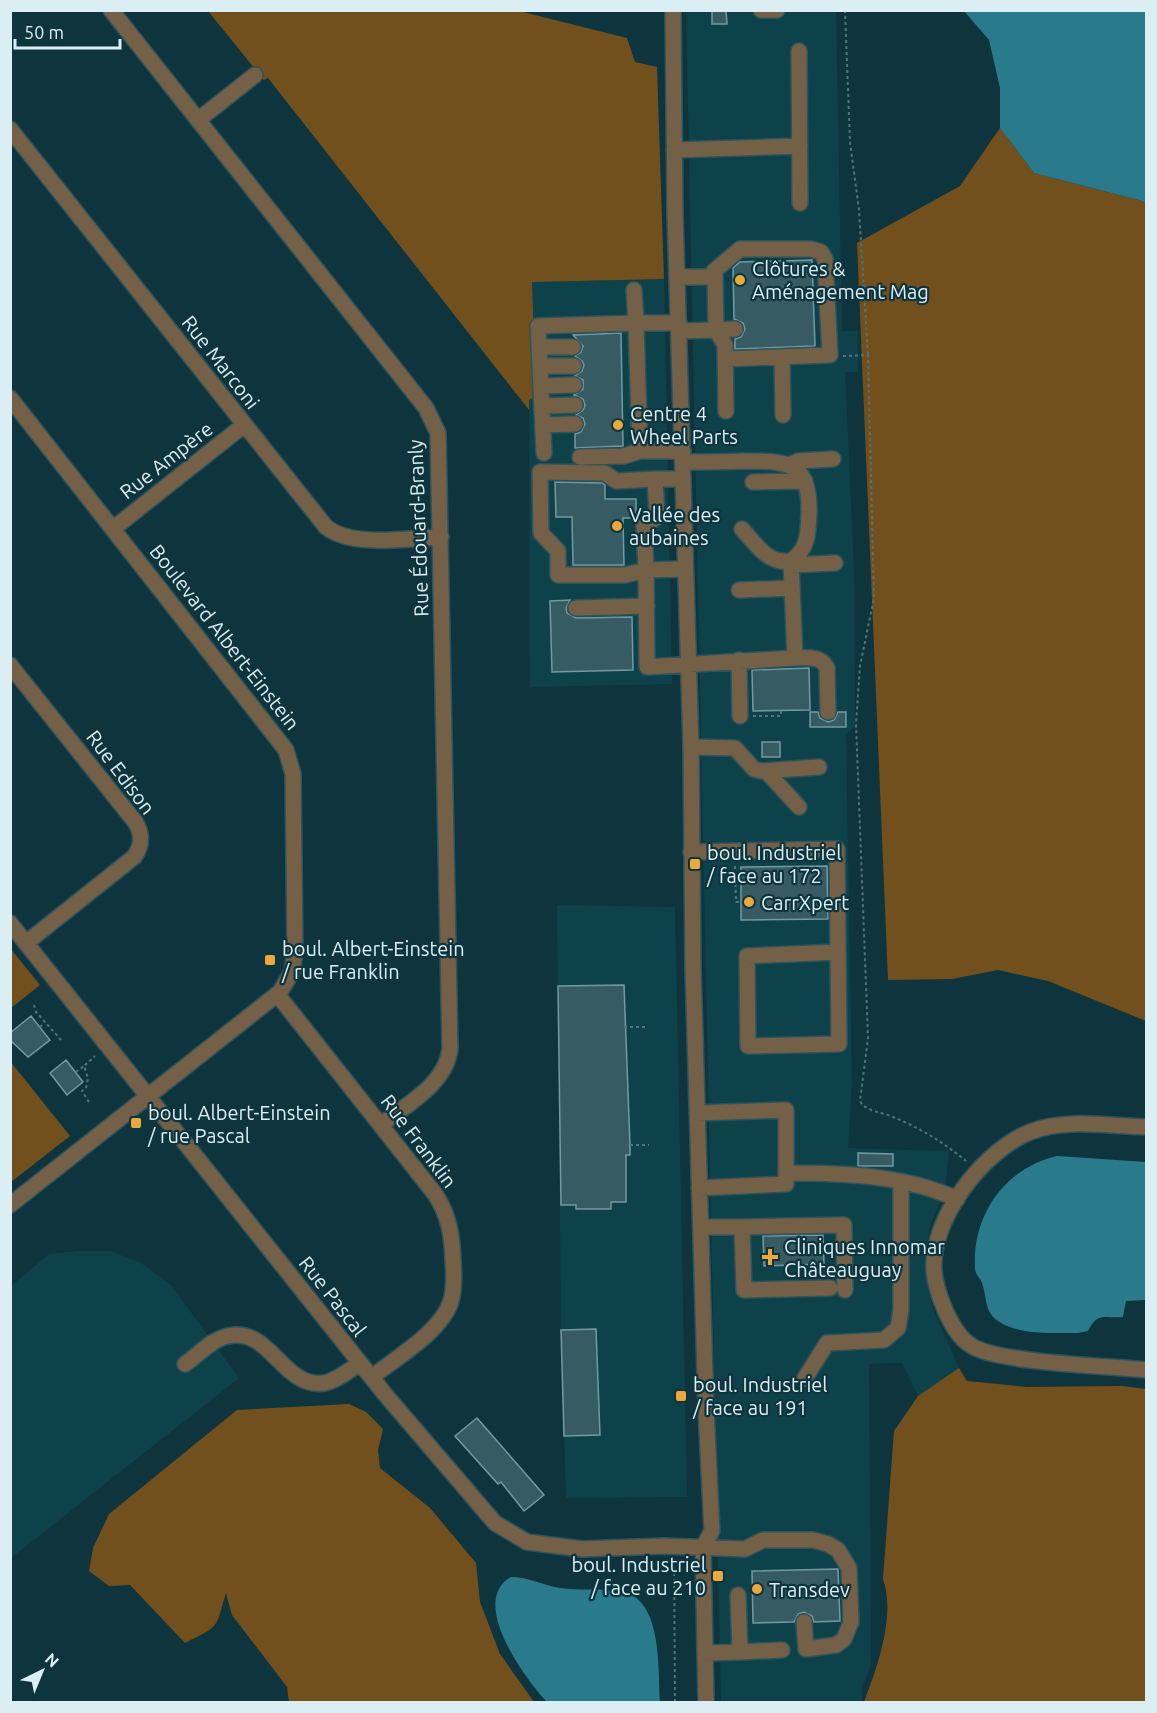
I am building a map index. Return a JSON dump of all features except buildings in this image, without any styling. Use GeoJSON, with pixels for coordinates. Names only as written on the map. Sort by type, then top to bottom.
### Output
{"type":"FeatureCollection","features":[{"type":"Feature","properties":{"kind":"street","name":"Rue Édouard-Branly"},"geometry":{"type":"LineString","coordinates":[[111,10],[431,416],[440,447],[450,1049],[446,1066],[438,1079],[381,1125]]}},
{"type":"Feature","properties":{"kind":"street"},"geometry":{"type":"LineString","coordinates":[[673,10],[674,150],[691,747],[697,1113],[712,1531],[703,1546],[706,1702]]}},
{"type":"Feature","properties":{"kind":"street"},"geometry":{"type":"LineString","coordinates":[[761,10],[777,10]]}},
{"type":"Feature","properties":{"kind":"street"},"geometry":{"type":"LineString","coordinates":[[799,51],[800,203]]}},
{"type":"Feature","properties":{"kind":"street"},"geometry":{"type":"LineString","coordinates":[[198,120],[255,75]]}},
{"type":"Feature","properties":{"kind":"street","name":"Rue Marconi"},"geometry":{"type":"LineString","coordinates":[[10,129],[321,522],[336,534],[357,540],[441,537]]}},
{"type":"Feature","properties":{"kind":"street"},"geometry":{"type":"LineString","coordinates":[[674,150],[800,146]]}},
{"type":"Feature","properties":{"kind":"street"},"geometry":{"type":"LineString","coordinates":[[725,359],[790,354],[830,355],[825,260],[821,252],[811,249],[740,249],[714,271],[716,330],[725,345],[725,359],[726,411]]}},
{"type":"Feature","properties":{"kind":"street"},"geometry":{"type":"LineString","coordinates":[[677,277],[715,277]]}},
{"type":"Feature","properties":{"kind":"street"},"geometry":{"type":"LineString","coordinates":[[634,290],[640,451]]}},
{"type":"Feature","properties":{"kind":"street"},"geometry":{"type":"LineString","coordinates":[[544,453],[538,326],[636,324],[716,330],[735,329]]}},
{"type":"Feature","properties":{"kind":"street"},"geometry":{"type":"LineString","coordinates":[[539,346],[573,346]]}},
{"type":"Feature","properties":{"kind":"street"},"geometry":{"type":"LineString","coordinates":[[783,415],[790,354]]}},
{"type":"Feature","properties":{"kind":"street"},"geometry":{"type":"LineString","coordinates":[[540,366],[574,366]]}},
{"type":"Feature","properties":{"kind":"street"},"geometry":{"type":"LineString","coordinates":[[541,386],[574,385]]}},
{"type":"Feature","properties":{"kind":"street","name":"Boulevard Albert-Einstein"},"geometry":{"type":"LineString","coordinates":[[10,398],[277,735],[289,758],[293,774],[295,952],[289,982],[277,994],[10,1205]]}},
{"type":"Feature","properties":{"kind":"street"},"geometry":{"type":"LineString","coordinates":[[542,406],[575,405]]}},
{"type":"Feature","properties":{"kind":"street"},"geometry":{"type":"LineString","coordinates":[[543,425],[575,424]]}},
{"type":"Feature","properties":{"kind":"street","name":"Rue Ampère"},"geometry":{"type":"LineString","coordinates":[[114,528],[244,425]]}},
{"type":"Feature","properties":{"kind":"street"},"geometry":{"type":"LineString","coordinates":[[580,457],[624,456],[640,451],[774,461],[790,465],[805,481],[809,495],[808,539],[805,548],[791,563],[795,658]]}},
{"type":"Feature","properties":{"kind":"street"},"geometry":{"type":"LineString","coordinates":[[790,465],[798,461],[832,459]]}},
{"type":"Feature","properties":{"kind":"street"},"geometry":{"type":"LineString","coordinates":[[683,479],[616,481],[605,472],[540,472],[541,533],[558,551],[558,575],[625,574],[646,570],[685,569]]}},
{"type":"Feature","properties":{"kind":"street"},"geometry":{"type":"LineString","coordinates":[[655,479],[657,517]]}},
{"type":"Feature","properties":{"kind":"street"},"geometry":{"type":"LineString","coordinates":[[753,482],[805,481]]}},
{"type":"Feature","properties":{"kind":"street"},"geometry":{"type":"LineString","coordinates":[[684,517],[657,517],[644,526],[647,667],[738,660],[820,659],[827,668],[828,712]]}},
{"type":"Feature","properties":{"kind":"street"},"geometry":{"type":"LineString","coordinates":[[742,529],[769,558],[777,562],[836,563]]}},
{"type":"Feature","properties":{"kind":"street"},"geometry":{"type":"LineString","coordinates":[[739,590],[792,588]]}},
{"type":"Feature","properties":{"kind":"street"},"geometry":{"type":"LineString","coordinates":[[576,608],[646,606]]}},
{"type":"Feature","properties":{"kind":"street"},"geometry":{"type":"LineString","coordinates":[[738,660],[745,716]]}},
{"type":"Feature","properties":{"kind":"street","name":"Rue Edison"},"geometry":{"type":"LineString","coordinates":[[10,665],[136,823],[141,836],[140,848],[134,857],[26,943]]}},
{"type":"Feature","properties":{"kind":"street"},"geometry":{"type":"LineString","coordinates":[[691,747],[731,747],[741,753],[754,769],[766,771],[819,767]]}},
{"type":"Feature","properties":{"kind":"street"},"geometry":{"type":"LineString","coordinates":[[766,771],[799,807]]}},
{"type":"Feature","properties":{"kind":"street"},"geometry":{"type":"LineString","coordinates":[[691,852],[837,849],[839,1044],[748,1047],[747,956],[838,952]]}},
{"type":"Feature","properties":{"kind":"street"},"geometry":{"type":"LineString","coordinates":[[757,851],[757,867]]}},
{"type":"Feature","properties":{"kind":"street","name":"Rue Pascal"},"geometry":{"type":"LineString","coordinates":[[10,923],[360,1363],[485,1514],[512,1535],[537,1544],[582,1549],[703,1546],[746,1549],[763,1540],[813,1540],[838,1550],[849,1568],[852,1613],[849,1632],[844,1639],[830,1647],[806,1649],[804,1622]]}},
{"type":"Feature","properties":{"kind":"street","name":"Rue Franklin"},"geometry":{"type":"LineString","coordinates":[[277,994],[435,1194],[449,1221],[453,1245],[453,1292],[446,1313],[434,1328],[372,1377]]}},
{"type":"Feature","properties":{"kind":"street"},"geometry":{"type":"LineString","coordinates":[[697,1113],[786,1110],[786,1184],[699,1188]]}},
{"type":"Feature","properties":{"kind":"street"},"geometry":{"type":"LineString","coordinates":[[1146,1127],[1064,1124],[1042,1128],[1005,1146],[977,1170],[957,1199],[942,1231],[933,1270],[943,1306],[963,1339],[971,1346],[992,1354],[1146,1370]]}},
{"type":"Feature","properties":{"kind":"street"},"geometry":{"type":"LineString","coordinates":[[786,1173],[820,1173],[901,1182],[931,1187],[957,1199]]}},
{"type":"Feature","properties":{"kind":"street"},"geometry":{"type":"LineString","coordinates":[[805,1378],[827,1343],[884,1340],[898,1328],[901,1310],[901,1182]]}},
{"type":"Feature","properties":{"kind":"street"},"geometry":{"type":"LineString","coordinates":[[701,1227],[844,1224],[837,1289],[744,1290],[742,1227]]}},
{"type":"Feature","properties":{"kind":"street"},"geometry":{"type":"LineString","coordinates":[[185,1364],[213,1343],[227,1336],[245,1335],[260,1343],[304,1381],[315,1383],[331,1381],[360,1363]]}},
{"type":"Feature","properties":{"kind":"street"},"geometry":{"type":"LineString","coordinates":[[738,1595],[740,1652]]}},
{"type":"Feature","properties":{"kind":"street"},"geometry":{"type":"LineString","coordinates":[[705,1653],[782,1650]]}},
{"type":"Feature","properties":{"kind":"path"},"geometry":{"type":"LineString","coordinates":[[846,10],[850,142],[859,210],[867,355],[874,592],[871,621],[860,666],[856,724],[868,1038],[859,1098],[863,1106],[926,1132],[977,1170]]}},
{"type":"Feature","properties":{"kind":"path"},"geometry":{"type":"LineString","coordinates":[[830,355],[867,355]]}},
{"type":"Feature","properties":{"kind":"path"},"geometry":{"type":"LineString","coordinates":[[745,716],[781,716],[781,711]]}},
{"type":"Feature","properties":{"kind":"path"},"geometry":{"type":"LineString","coordinates":[[735,872],[736,902],[741,902]]}},
{"type":"Feature","properties":{"kind":"path"},"geometry":{"type":"LineString","coordinates":[[34,1005],[44,1023],[62,1041]]}},
{"type":"Feature","properties":{"kind":"path"},"geometry":{"type":"LineString","coordinates":[[40,1027],[44,1023]]}},
{"type":"Feature","properties":{"kind":"path"},"geometry":{"type":"LineString","coordinates":[[624,1027],[647,1027]]}},
{"type":"Feature","properties":{"kind":"path"},"geometry":{"type":"LineString","coordinates":[[76,1072],[98,1054]]}},
{"type":"Feature","properties":{"kind":"path"},"geometry":{"type":"LineString","coordinates":[[84,1066],[88,1078],[86,1088],[82,1091],[89,1102]]}},
{"type":"Feature","properties":{"kind":"path"},"geometry":{"type":"LineString","coordinates":[[630,1145],[649,1145]]}},
{"type":"Feature","properties":{"kind":"path"},"geometry":{"type":"LineString","coordinates":[[674,1566],[675,1702]]}},
{"type":"Feature","properties":{"kind":"shaded area"},"geometry":{"type":"Polygon","coordinates":[[[208,11],[519,11],[627,38],[635,62],[657,67],[664,279],[532,282],[536,396],[529,400],[529,410],[268,78],[264,80],[208,11]]]}},
{"type":"Feature","properties":{"kind":"shaded area"},"geometry":{"type":"Polygon","coordinates":[[[686,11],[836,11],[842,331],[858,331],[858,372],[845,372],[854,571],[855,726],[846,735],[852,1084],[848,1148],[949,1151],[945,1190],[929,1229],[927,1269],[933,1309],[959,1368],[918,1396],[902,1363],[869,1364],[871,1665],[862,1687],[862,1702],[721,1702],[686,11]]]}},
{"type":"Feature","properties":{"kind":"shaded area"},"geometry":{"type":"Polygon","coordinates":[[[964,11],[1146,11],[1146,202],[1034,173],[1000,128],[1000,88],[989,40],[964,11]]]}},
{"type":"Feature","properties":{"kind":"shaded area"},"geometry":{"type":"Polygon","coordinates":[[[1000,128],[1034,173],[1146,202],[1146,1021],[1048,981],[998,970],[952,979],[888,980],[857,243],[960,186],[1000,128]]]}},
{"type":"Feature","properties":{"kind":"shaded area"},"geometry":{"type":"Polygon","coordinates":[[[664,279],[672,684],[530,687],[529,400],[536,396],[532,282],[664,279]]]}},
{"type":"Feature","properties":{"kind":"shaded area"},"geometry":{"type":"Polygon","coordinates":[[[557,905],[675,907],[687,1497],[566,1498],[561,1330],[557,905]]]}},
{"type":"Feature","properties":{"kind":"shaded area"},"geometry":{"type":"Polygon","coordinates":[[[10,948],[40,985],[11,1008],[10,1008],[10,948]]]}},
{"type":"Feature","properties":{"kind":"shaded area"},"geometry":{"type":"Polygon","coordinates":[[[10,1061],[70,1136],[11,1182],[10,1182],[10,1061]]]}},
{"type":"Feature","properties":{"kind":"shaded area"},"geometry":{"type":"Polygon","coordinates":[[[1057,1156],[1146,1162],[1146,1300],[1126,1301],[1123,1317],[1098,1318],[1088,1331],[1078,1333],[1026,1331],[1006,1326],[990,1313],[982,1283],[975,1270],[979,1230],[995,1197],[1022,1171],[1038,1162],[1057,1156]]]}},
{"type":"Feature","properties":{"kind":"shaded area"},"geometry":{"type":"Polygon","coordinates":[[[110,1251],[141,1263],[171,1285],[239,1378],[11,1558],[11,1286],[49,1254],[110,1251]]]}},
{"type":"Feature","properties":{"kind":"shaded area"},"geometry":{"type":"Polygon","coordinates":[[[959,1368],[967,1381],[1027,1387],[1122,1386],[1146,1389],[1146,1702],[864,1702],[879,1658],[886,1625],[887,1609],[883,1579],[894,1431],[918,1396],[959,1368]]]}},
{"type":"Feature","properties":{"kind":"shaded area"},"geometry":{"type":"Polygon","coordinates":[[[349,1404],[366,1412],[383,1429],[378,1450],[380,1468],[430,1508],[476,1563],[480,1602],[500,1654],[534,1702],[289,1702],[287,1687],[232,1615],[226,1593],[215,1625],[185,1643],[130,1585],[109,1586],[89,1571],[93,1548],[109,1514],[237,1410],[349,1404]]]}},
{"type":"Feature","properties":{"kind":"shaded area"},"geometry":{"type":"Polygon","coordinates":[[[511,1577],[560,1588],[612,1590],[634,1596],[644,1606],[651,1620],[658,1654],[660,1702],[547,1702],[515,1659],[498,1621],[495,1603],[499,1588],[511,1577]]]}},
{"type":"Feature","properties":{"kind":"place","name":"Clôtures & Aménagement Mag"},"geometry":{"type":"Point","coordinates":[740,280]}},
{"type":"Feature","properties":{"kind":"place","name":"Centre 4 Wheel Parts"},"geometry":{"type":"Point","coordinates":[618,425]}},
{"type":"Feature","properties":{"kind":"place","name":"Vallée des aubaines"},"geometry":{"type":"Point","coordinates":[617,526]}},
{"type":"Feature","properties":{"kind":"place","name":"boul. Industriel / face au 172"},"geometry":{"type":"Point","coordinates":[695,864]}},
{"type":"Feature","properties":{"kind":"place","name":"CarrXpert"},"geometry":{"type":"Point","coordinates":[749,902]}},
{"type":"Feature","properties":{"kind":"place","name":"boul. Albert-Einstein / rue Franklin"},"geometry":{"type":"Point","coordinates":[270,960]}},
{"type":"Feature","properties":{"kind":"place","name":"boul. Albert-Einstein / rue Pascal"},"geometry":{"type":"Point","coordinates":[136,1123]}},
{"type":"Feature","properties":{"kind":"place","name":"Cliniques Innomar Châteauguay"},"geometry":{"type":"Point","coordinates":[770,1257]}},
{"type":"Feature","properties":{"kind":"place","name":"boul. Industriel / face au 191"},"geometry":{"type":"Point","coordinates":[681,1396]}},
{"type":"Feature","properties":{"kind":"place","name":"boul. Industriel / face au 210"},"geometry":{"type":"Point","coordinates":[718,1576]}},
{"type":"Feature","properties":{"kind":"place","name":"Transdev"},"geometry":{"type":"Point","coordinates":[757,1589]}}]}
